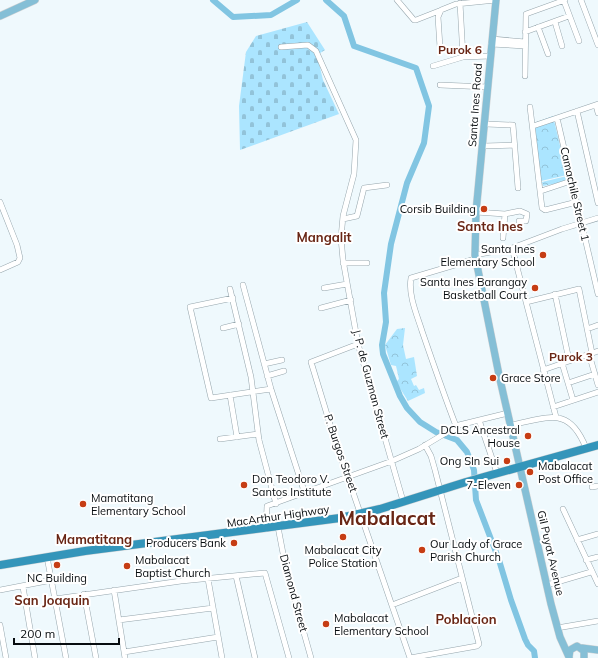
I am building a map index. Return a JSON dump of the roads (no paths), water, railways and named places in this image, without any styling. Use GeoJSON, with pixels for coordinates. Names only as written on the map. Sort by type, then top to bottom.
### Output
{"type":"FeatureCollection","features":[{"type":"Feature","properties":{"kind":"highway","name":"MacArthur Highway"},"geometry":{"type":"LineString","coordinates":[[0,565],[47,557],[278,528],[361,514],[486,476],[598,445]]}},
{"type":"Feature","properties":{"kind":"main road"},"geometry":{"type":"LineString","coordinates":[[0,16],[35,0]]}},
{"type":"Feature","properties":{"kind":"main road","name":"Santa Ines Road"},"geometry":{"type":"LineString","coordinates":[[496,0],[490,56],[484,146],[476,212],[475,257],[508,413]]}},
{"type":"Feature","properties":{"kind":"main road","name":"Gil Puyat Avenue"},"geometry":{"type":"LineString","coordinates":[[508,413],[547,585],[558,628],[569,657]]}},
{"type":"Feature","properties":{"kind":"main road"},"geometry":{"type":"LineString","coordinates":[[563,643],[568,646],[598,650]]}},
{"type":"Feature","properties":{"kind":"main road"},"geometry":{"type":"LineString","coordinates":[[569,657],[570,650],[574,647]]}},
{"type":"Feature","properties":{"kind":"main road"},"geometry":{"type":"LineString","coordinates":[[582,648],[585,652],[586,658],[598,654]]}},
{"type":"Feature","properties":{"kind":"street"},"geometry":{"type":"LineString","coordinates":[[397,0],[414,20],[460,3],[496,0]]}},
{"type":"Feature","properties":{"kind":"street"},"geometry":{"type":"LineString","coordinates":[[525,76],[525,32],[527,13],[564,0],[579,41]]}},
{"type":"Feature","properties":{"kind":"street"},"geometry":{"type":"LineString","coordinates":[[581,0],[598,45]]}},
{"type":"Feature","properties":{"kind":"street"},"geometry":{"type":"LineString","coordinates":[[460,3],[463,57]]}},
{"type":"Feature","properties":{"kind":"street"},"geometry":{"type":"LineString","coordinates":[[439,11],[440,46]]}},
{"type":"Feature","properties":{"kind":"street"},"geometry":{"type":"LineString","coordinates":[[525,32],[570,16]]}},
{"type":"Feature","properties":{"kind":"street"},"geometry":{"type":"LineString","coordinates":[[555,22],[562,46]]}},
{"type":"Feature","properties":{"kind":"street"},"geometry":{"type":"LineString","coordinates":[[538,27],[548,54]]}},
{"type":"Feature","properties":{"kind":"street"},"geometry":{"type":"LineString","coordinates":[[492,41],[525,44]]}},
{"type":"Feature","properties":{"kind":"street","name":"J. P. de Guzman Street"},"geometry":{"type":"LineString","coordinates":[[281,47],[308,44],[316,51],[357,143],[354,174],[343,219],[341,238],[343,264],[346,284],[351,300],[358,344],[403,501]]}},
{"type":"Feature","properties":{"kind":"street"},"geometry":{"type":"LineString","coordinates":[[433,66],[463,57],[490,56]]}},
{"type":"Feature","properties":{"kind":"street"},"geometry":{"type":"LineString","coordinates":[[440,85],[488,88]]}},
{"type":"Feature","properties":{"kind":"street"},"geometry":{"type":"LineString","coordinates":[[533,126],[597,104],[598,113]]}},
{"type":"Feature","properties":{"kind":"street"},"geometry":{"type":"LineString","coordinates":[[530,108],[544,210],[577,202]]}},
{"type":"Feature","properties":{"kind":"street"},"geometry":{"type":"LineString","coordinates":[[577,110],[598,203]]}},
{"type":"Feature","properties":{"kind":"street","name":"Camachile Street 1"},"geometry":{"type":"LineString","coordinates":[[557,118],[598,294]]}},
{"type":"Feature","properties":{"kind":"street"},"geometry":{"type":"LineString","coordinates":[[486,124],[513,125],[518,188]]}},
{"type":"Feature","properties":{"kind":"street"},"geometry":{"type":"LineString","coordinates":[[484,146],[514,146]]}},
{"type":"Feature","properties":{"kind":"street"},"geometry":{"type":"LineString","coordinates":[[541,191],[572,181]]}},
{"type":"Feature","properties":{"kind":"street"},"geometry":{"type":"LineString","coordinates":[[343,219],[357,216],[364,188],[387,185]]}},
{"type":"Feature","properties":{"kind":"street"},"geometry":{"type":"LineString","coordinates":[[0,202],[17,245],[20,258],[18,262],[0,270]]}},
{"type":"Feature","properties":{"kind":"street"},"geometry":{"type":"LineString","coordinates":[[476,212],[505,214],[523,211],[526,214],[527,220],[518,221]]}},
{"type":"Feature","properties":{"kind":"street"},"geometry":{"type":"LineString","coordinates":[[503,238],[505,214]]}},
{"type":"Feature","properties":{"kind":"street"},"geometry":{"type":"LineString","coordinates":[[456,426],[420,325],[412,296],[410,282],[411,278],[475,257],[512,248],[582,222],[598,218]]}},
{"type":"Feature","properties":{"kind":"street"},"geometry":{"type":"LineString","coordinates":[[512,248],[556,417]]}},
{"type":"Feature","properties":{"kind":"street"},"geometry":{"type":"LineString","coordinates":[[343,264],[367,263]]}},
{"type":"Feature","properties":{"kind":"street"},"geometry":{"type":"LineString","coordinates":[[324,288],[346,284]]}},
{"type":"Feature","properties":{"kind":"street"},"geometry":{"type":"LineString","coordinates":[[244,285],[267,376],[305,494]]}},
{"type":"Feature","properties":{"kind":"street"},"geometry":{"type":"LineString","coordinates":[[230,289],[239,324],[253,393],[258,434],[276,504]]}},
{"type":"Feature","properties":{"kind":"street"},"geometry":{"type":"LineString","coordinates":[[526,302],[578,289],[593,353],[595,374],[598,385]]}},
{"type":"Feature","properties":{"kind":"street"},"geometry":{"type":"LineString","coordinates":[[555,294],[569,360]]}},
{"type":"Feature","properties":{"kind":"street"},"geometry":{"type":"LineString","coordinates":[[232,298],[190,307],[211,398],[253,393],[271,389]]}},
{"type":"Feature","properties":{"kind":"street"},"geometry":{"type":"LineString","coordinates":[[321,308],[351,300]]}},
{"type":"Feature","properties":{"kind":"street"},"geometry":{"type":"LineString","coordinates":[[224,328],[239,324]]}},
{"type":"Feature","properties":{"kind":"street"},"geometry":{"type":"LineString","coordinates":[[587,329],[598,325]]}},
{"type":"Feature","properties":{"kind":"street","name":"P. Burgos Street"},"geometry":{"type":"LineString","coordinates":[[358,344],[311,362],[333,434],[410,658]]}},
{"type":"Feature","properties":{"kind":"street"},"geometry":{"type":"LineString","coordinates":[[543,370],[593,353]]}},
{"type":"Feature","properties":{"kind":"street"},"geometry":{"type":"LineString","coordinates":[[264,364],[282,360]]}},
{"type":"Feature","properties":{"kind":"street"},"geometry":{"type":"LineString","coordinates":[[562,363],[574,400]]}},
{"type":"Feature","properties":{"kind":"street"},"geometry":{"type":"LineString","coordinates":[[267,376],[284,371]]}},
{"type":"Feature","properties":{"kind":"street"},"geometry":{"type":"LineString","coordinates":[[568,383],[595,374]]}},
{"type":"Feature","properties":{"kind":"street"},"geometry":{"type":"LineString","coordinates":[[553,407],[598,392]]}},
{"type":"Feature","properties":{"kind":"street"},"geometry":{"type":"LineString","coordinates":[[230,395],[237,437]]}},
{"type":"Feature","properties":{"kind":"street"},"geometry":{"type":"LineString","coordinates":[[266,529],[266,508],[348,476],[392,461],[419,449],[456,426],[508,413]]}},
{"type":"Feature","properties":{"kind":"street"},"geometry":{"type":"LineString","coordinates":[[511,426],[556,417],[565,419],[580,435],[586,448]]}},
{"type":"Feature","properties":{"kind":"street"},"geometry":{"type":"LineString","coordinates":[[479,420],[497,473]]}},
{"type":"Feature","properties":{"kind":"street"},"geometry":{"type":"LineString","coordinates":[[220,439],[258,434]]}},
{"type":"Feature","properties":{"kind":"street"},"geometry":{"type":"LineString","coordinates":[[410,658],[478,646],[479,644],[431,456],[425,445]]}},
{"type":"Feature","properties":{"kind":"street"},"geometry":{"type":"LineString","coordinates":[[563,509],[591,572],[598,584]]}},
{"type":"Feature","properties":{"kind":"street","name":"Diamond Street"},"geometry":{"type":"LineString","coordinates":[[278,528],[286,569],[311,658]]}},
{"type":"Feature","properties":{"kind":"street"},"geometry":{"type":"LineString","coordinates":[[577,540],[598,534]]}},
{"type":"Feature","properties":{"kind":"street"},"geometry":{"type":"LineString","coordinates":[[47,557],[66,658]]}},
{"type":"Feature","properties":{"kind":"street"},"geometry":{"type":"LineString","coordinates":[[586,560],[598,557]]}},
{"type":"Feature","properties":{"kind":"street"},"geometry":{"type":"LineString","coordinates":[[547,585],[591,572]]}},
{"type":"Feature","properties":{"kind":"street"},"geometry":{"type":"LineString","coordinates":[[55,599],[114,590],[266,573],[289,658]]}},
{"type":"Feature","properties":{"kind":"street"},"geometry":{"type":"LineString","coordinates":[[236,576],[255,658]]}},
{"type":"Feature","properties":{"kind":"street"},"geometry":{"type":"LineString","coordinates":[[392,604],[462,578]]}},
{"type":"Feature","properties":{"kind":"street"},"geometry":{"type":"LineString","coordinates":[[208,579],[222,658]]}},
{"type":"Feature","properties":{"kind":"street"},"geometry":{"type":"LineString","coordinates":[[0,590],[23,587],[52,580]]}},
{"type":"Feature","properties":{"kind":"street"},"geometry":{"type":"LineString","coordinates":[[23,587],[35,658]]}},
{"type":"Feature","properties":{"kind":"street"},"geometry":{"type":"LineString","coordinates":[[114,590],[124,655],[218,637]]}},
{"type":"Feature","properties":{"kind":"street"},"geometry":{"type":"LineString","coordinates":[[84,594],[96,658]]}},
{"type":"Feature","properties":{"kind":"street"},"geometry":{"type":"LineString","coordinates":[[119,620],[213,608]]}},
{"type":"Feature","properties":{"kind":"street"},"geometry":{"type":"LineString","coordinates":[[558,628],[598,621]]}},
{"type":"Feature","properties":{"kind":"street"},"geometry":{"type":"LineString","coordinates":[[0,625],[6,658]]}},
{"type":"Feature","properties":{"kind":"waterway"},"geometry":{"type":"LineString","coordinates":[[213,0],[233,17],[271,15],[297,0]]}},
{"type":"Feature","properties":{"kind":"waterway"},"geometry":{"type":"LineString","coordinates":[[326,0],[344,16],[354,46],[416,68],[429,106],[424,143],[407,183],[391,244],[384,293],[386,322],[382,345],[383,354],[400,396],[407,408],[420,422],[436,432],[457,440],[467,452],[474,470],[476,500],[499,560],[525,639],[534,651],[535,658]]}},
{"type":"Feature","properties":{"kind":"place","name":"Corsib Building"},"geometry":{"type":"Point","coordinates":[484,209]}},
{"type":"Feature","properties":{"kind":"place","name":"Santa Ines Elementary School"},"geometry":{"type":"Point","coordinates":[543,255]}},
{"type":"Feature","properties":{"kind":"place","name":"Santa Ines Barangay Basketball Court"},"geometry":{"type":"Point","coordinates":[535,288]}},
{"type":"Feature","properties":{"kind":"place","name":"Grace Store"},"geometry":{"type":"Point","coordinates":[493,378]}},
{"type":"Feature","properties":{"kind":"place","name":"DCLS Ancestral House"},"geometry":{"type":"Point","coordinates":[528,436]}},
{"type":"Feature","properties":{"kind":"place","name":"Ong SIn Sui"},"geometry":{"type":"Point","coordinates":[507,461]}},
{"type":"Feature","properties":{"kind":"place","name":"Mabalacat Post Office"},"geometry":{"type":"Point","coordinates":[530,472]}},
{"type":"Feature","properties":{"kind":"place","name":"Don Teodoro V. Santos Institute"},"geometry":{"type":"Point","coordinates":[244,485]}},
{"type":"Feature","properties":{"kind":"place","name":"7-Eleven"},"geometry":{"type":"Point","coordinates":[519,485]}},
{"type":"Feature","properties":{"kind":"place","name":"Mamatitang Elementary School"},"geometry":{"type":"Point","coordinates":[83,504]}},
{"type":"Feature","properties":{"kind":"place","name":"Mabalacat City Police Station"},"geometry":{"type":"Point","coordinates":[343,537]}},
{"type":"Feature","properties":{"kind":"place","name":"Producers Bank"},"geometry":{"type":"Point","coordinates":[234,543]}},
{"type":"Feature","properties":{"kind":"place","name":"Our Lady of Grace Parish Church"},"geometry":{"type":"Point","coordinates":[422,550]}},
{"type":"Feature","properties":{"kind":"place","name":"NC Building"},"geometry":{"type":"Point","coordinates":[57,565]}},
{"type":"Feature","properties":{"kind":"place","name":"Mabalacat Baptist Church"},"geometry":{"type":"Point","coordinates":[127,566]}},
{"type":"Feature","properties":{"kind":"place","name":"Mabalacat Elementary School"},"geometry":{"type":"Point","coordinates":[326,624]}},
{"type":"Feature","properties":{"kind":"district","name":"Purok 6"},"geometry":{"type":"Point","coordinates":[460,50]}},
{"type":"Feature","properties":{"kind":"district","name":"Santa Ines"},"geometry":{"type":"Point","coordinates":[490,226]}},
{"type":"Feature","properties":{"kind":"district","name":"Mangalit"},"geometry":{"type":"Point","coordinates":[324,237]}},
{"type":"Feature","properties":{"kind":"district","name":"Purok 3"},"geometry":{"type":"Point","coordinates":[571,357]}},
{"type":"Feature","properties":{"kind":"district","name":"Mabalacat"},"geometry":{"type":"Point","coordinates":[387,518]}},
{"type":"Feature","properties":{"kind":"district","name":"Mamatitang"},"geometry":{"type":"Point","coordinates":[94,539]}},
{"type":"Feature","properties":{"kind":"district","name":"San Joaquin"},"geometry":{"type":"Point","coordinates":[52,600]}},
{"type":"Feature","properties":{"kind":"district","name":"Poblacion"},"geometry":{"type":"Point","coordinates":[466,619]}}]}
